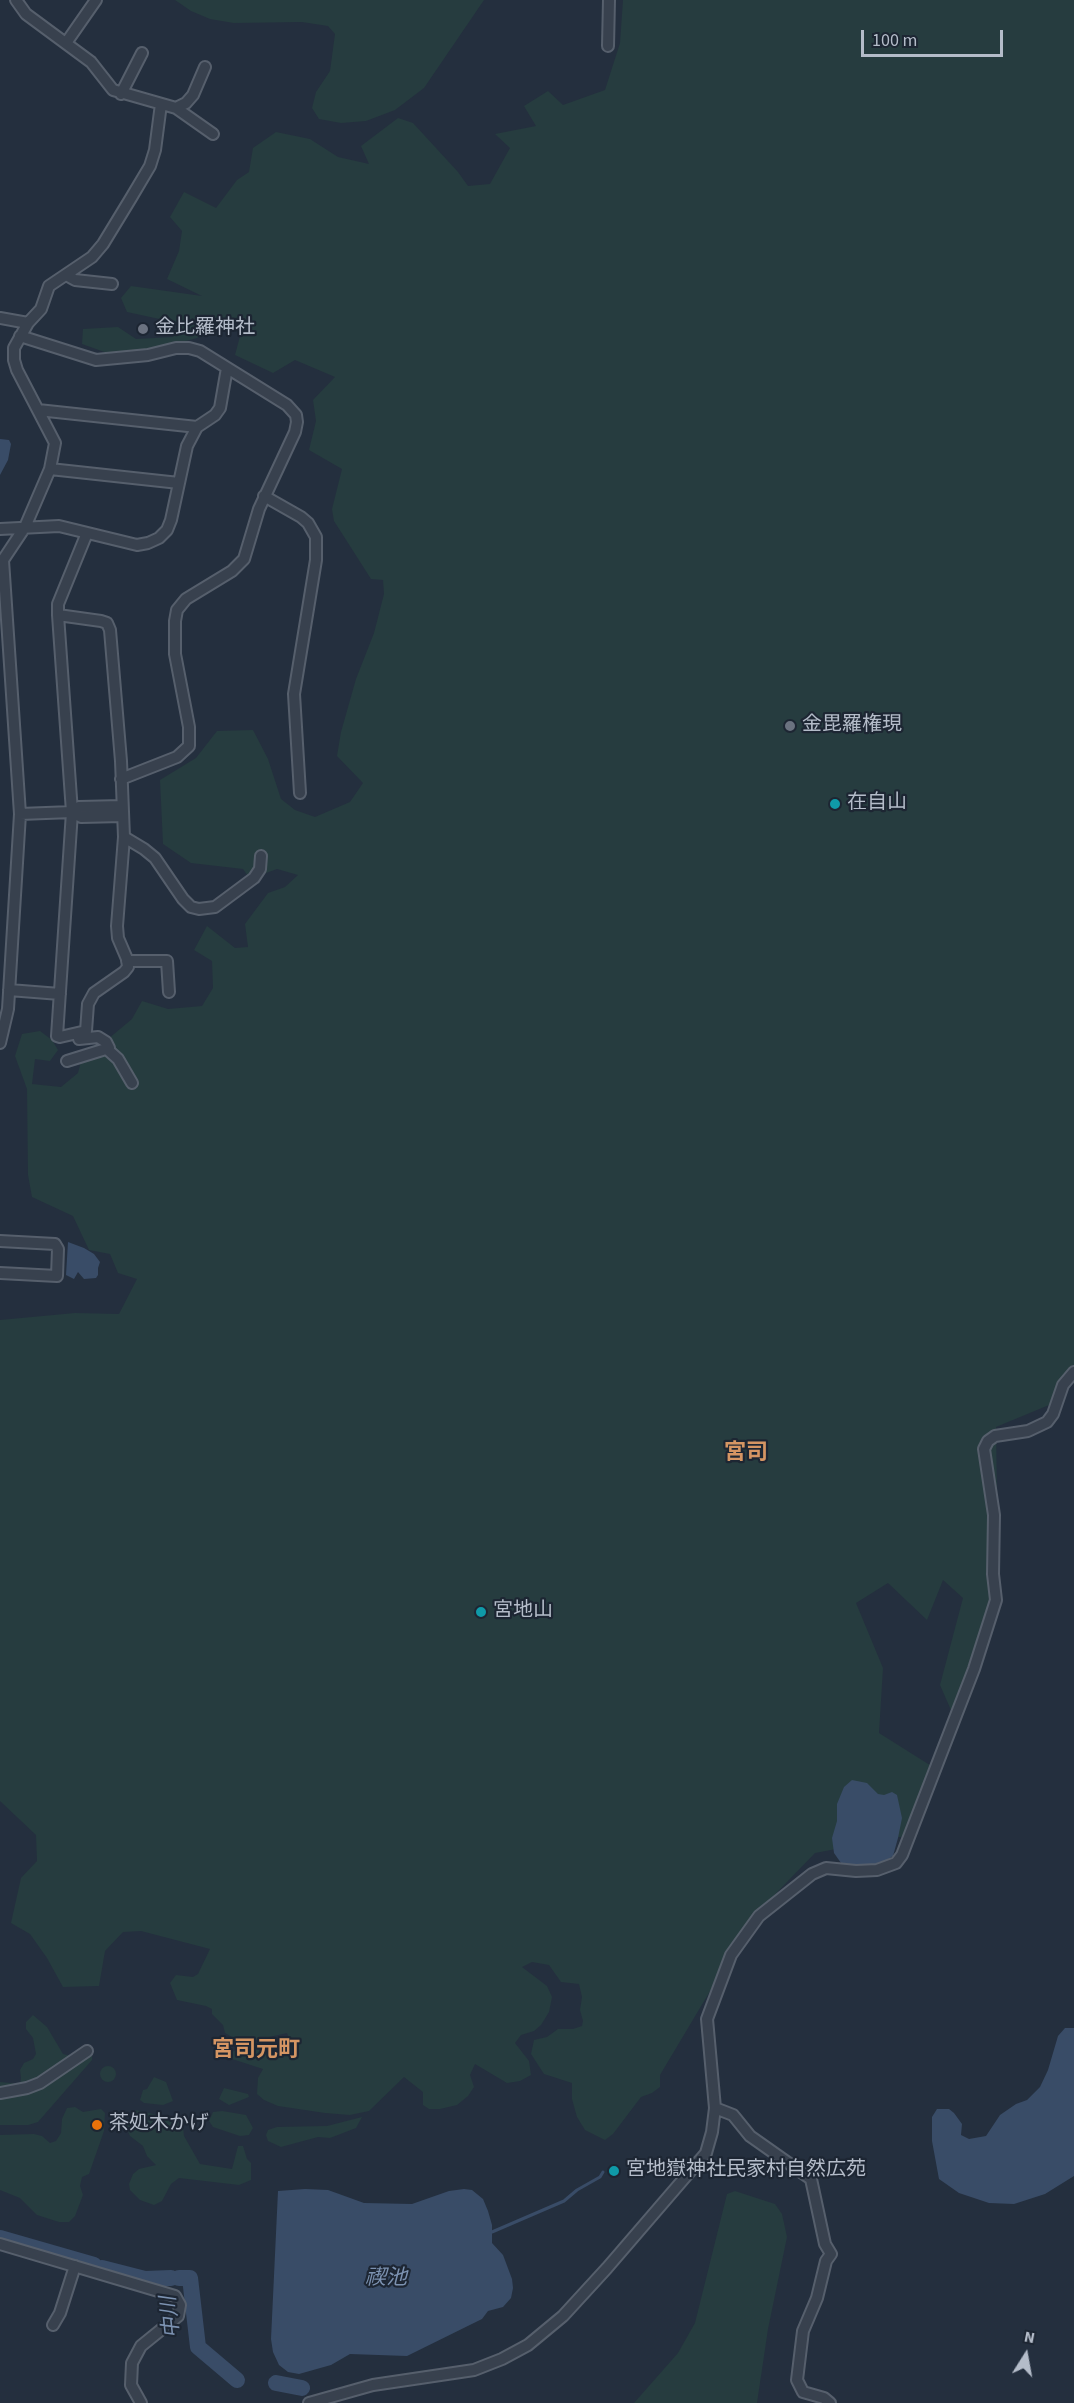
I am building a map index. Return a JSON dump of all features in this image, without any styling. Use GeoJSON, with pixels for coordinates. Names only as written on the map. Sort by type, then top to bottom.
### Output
{"type":"FeatureCollection","features":[{"type":"Feature","properties":{"kind":"street"},"geometry":{"type":"LineString","coordinates":[[16,0],[26,14],[91,62],[108,86],[120,94],[176,108],[213,134]]}},
{"type":"Feature","properties":{"kind":"street"},"geometry":{"type":"LineString","coordinates":[[66,43],[96,0]]}},
{"type":"Feature","properties":{"kind":"street"},"geometry":{"type":"LineString","coordinates":[[608,46],[609,0]]}},
{"type":"Feature","properties":{"kind":"street"},"geometry":{"type":"LineString","coordinates":[[120,94],[142,53]]}},
{"type":"Feature","properties":{"kind":"street"},"geometry":{"type":"LineString","coordinates":[[176,108],[186,103],[193,95],[205,67]]}},
{"type":"Feature","properties":{"kind":"street"},"geometry":{"type":"LineString","coordinates":[[0,1043],[4,1008],[9,990],[20,814],[5,674],[3,560],[25,527],[50,469],[55,443],[17,370],[14,348],[28,323],[41,309],[49,286],[92,256],[103,244],[150,166],[159,135],[161,104]]}},
{"type":"Feature","properties":{"kind":"street"},"geometry":{"type":"LineString","coordinates":[[66,275],[75,280],[112,284]]}},
{"type":"Feature","properties":{"kind":"street"},"geometry":{"type":"LineString","coordinates":[[0,318],[28,323]]}},
{"type":"Feature","properties":{"kind":"street"},"geometry":{"type":"LineString","coordinates":[[20,336],[96,360],[189,348],[200,351],[287,405],[296,415],[295,432],[264,496],[244,559],[232,571],[186,598],[177,610],[175,654],[189,727],[189,746],[177,757],[121,779]]}},
{"type":"Feature","properties":{"kind":"street"},"geometry":{"type":"LineString","coordinates":[[0,529],[59,526],[137,545],[159,538],[167,530],[171,520],[187,446],[197,427],[220,408],[227,368]]}},
{"type":"Feature","properties":{"kind":"street"},"geometry":{"type":"LineString","coordinates":[[38,410],[197,427]]}},
{"type":"Feature","properties":{"kind":"street"},"geometry":{"type":"LineString","coordinates":[[50,469],[179,483]]}},
{"type":"Feature","properties":{"kind":"street"},"geometry":{"type":"LineString","coordinates":[[264,496],[301,517],[308,523],[316,537],[316,560],[294,694],[300,793]]}},
{"type":"Feature","properties":{"kind":"street"},"geometry":{"type":"LineString","coordinates":[[87,533],[58,604],[72,812],[57,1036],[60,1037],[61,1043],[99,1037],[109,1045],[108,1050]]}},
{"type":"Feature","properties":{"kind":"street"},"geometry":{"type":"LineString","coordinates":[[58,615],[101,621],[107,623],[110,630],[124,837],[117,926],[118,938],[128,961],[128,967],[124,972],[94,993],[88,1004],[86,1031],[60,1037]]}},
{"type":"Feature","properties":{"kind":"street"},"geometry":{"type":"LineString","coordinates":[[20,814],[72,812],[81,817],[122,811]]}},
{"type":"Feature","properties":{"kind":"street"},"geometry":{"type":"LineString","coordinates":[[124,837],[155,858],[183,899],[191,907],[198,909],[215,907],[255,878],[260,869],[261,856]]}},
{"type":"Feature","properties":{"kind":"street"},"geometry":{"type":"LineString","coordinates":[[128,961],[166,961],[169,992]]}},
{"type":"Feature","properties":{"kind":"street"},"geometry":{"type":"LineString","coordinates":[[9,990],[60,994]]}},
{"type":"Feature","properties":{"kind":"street"},"geometry":{"type":"LineString","coordinates":[[67,1061],[108,1050]]}},
{"type":"Feature","properties":{"kind":"street"},"geometry":{"type":"LineString","coordinates":[[108,1050],[118,1059],[132,1083]]}},
{"type":"Feature","properties":{"kind":"street"},"geometry":{"type":"LineString","coordinates":[[0,1241],[55,1244],[58,1249],[57,1276],[0,1273]]}},
{"type":"Feature","properties":{"kind":"street"},"geometry":{"type":"LineString","coordinates":[[309,2403],[373,2385],[474,2370],[528,2345],[563,2316],[706,2153],[715,2108],[707,2019],[730,1955],[759,1916],[812,1874],[826,1868],[876,1870],[896,1863],[902,1855],[974,1669],[996,1600],[993,1574],[994,1515],[984,1449],[988,1441],[995,1436],[1028,1431],[1047,1422],[1053,1414],[1063,1385],[1074,1371]]}},
{"type":"Feature","properties":{"kind":"street"},"geometry":{"type":"LineString","coordinates":[[0,2093],[27,2088],[39,2083],[87,2051]]}},
{"type":"Feature","properties":{"kind":"street"},"geometry":{"type":"LineString","coordinates":[[715,2108],[733,2115],[750,2136],[811,2179],[825,2244],[831,2254],[826,2261],[817,2298],[803,2331],[797,2380],[803,2392],[818,2400],[824,2398],[830,2403]]}},
{"type":"Feature","properties":{"kind":"street"},"geometry":{"type":"LineString","coordinates":[[0,2244],[170,2293],[178,2300],[180,2311],[178,2316],[141,2346],[132,2363],[132,2385],[141,2403]]}},
{"type":"Feature","properties":{"kind":"street"},"geometry":{"type":"LineString","coordinates":[[53,2325],[60,2313],[75,2266]]}},
{"type":"Feature","properties":{"kind":"green space"},"geometry":{"type":"Polygon","coordinates":[[[175,0],[484,0],[424,88],[395,110],[366,121],[341,123],[319,119],[312,108],[316,92],[330,71],[335,34],[328,26],[302,22],[234,23],[210,19],[191,11],[175,0]]]}},
{"type":"Feature","properties":{"kind":"green space"},"geometry":{"type":"Polygon","coordinates":[[[623,0],[1074,0],[1074,1383],[1049,1405],[996,1427],[997,1496],[988,1631],[954,1717],[940,1685],[963,1598],[943,1580],[927,1620],[888,1583],[856,1603],[883,1668],[879,1733],[933,1767],[905,1836],[815,1853],[756,1914],[660,2075],[660,2087],[641,2097],[613,2134],[605,2140],[585,2130],[577,2117],[572,2099],[572,2083],[544,2074],[531,2054],[534,2040],[547,2037],[558,2029],[573,2029],[582,2026],[580,2010],[582,1997],[579,1984],[561,1982],[549,1965],[532,1962],[522,1967],[547,1986],[552,1997],[549,2012],[541,2025],[534,2031],[521,2035],[515,2043],[529,2061],[531,2075],[520,2081],[507,2083],[475,2064],[470,2075],[474,2087],[468,2096],[457,2105],[440,2109],[429,2109],[423,2105],[423,2092],[404,2077],[369,2111],[350,2115],[278,2106],[264,2100],[257,2094],[258,2078],[263,2069],[229,2058],[230,2053],[250,2049],[286,2051],[292,2047],[287,2033],[252,2041],[232,2037],[225,2033],[223,2025],[212,2014],[212,2009],[177,2000],[170,1983],[176,1975],[193,1977],[198,1974],[210,1949],[141,1931],[123,1932],[105,1951],[99,1986],[63,1987],[30,1934],[11,1923],[21,1878],[37,1861],[36,1835],[0,1801],[0,1320],[75,1313],[119,1314],[137,1279],[118,1273],[110,1254],[89,1250],[73,1216],[32,1197],[28,1175],[27,1089],[15,1056],[22,1034],[40,1031],[52,1040],[58,1050],[50,1061],[35,1059],[32,1084],[61,1087],[78,1073],[84,1050],[108,1039],[132,1019],[142,1001],[168,1009],[202,1006],[213,988],[212,961],[194,950],[207,926],[235,948],[248,947],[245,924],[268,893],[285,887],[298,875],[277,869],[250,879],[243,869],[191,863],[163,844],[160,780],[196,758],[217,731],[253,730],[268,759],[281,799],[295,810],[315,817],[350,802],[363,783],[337,756],[341,732],[356,679],[374,633],[384,594],[383,580],[371,579],[334,521],[332,509],[342,469],[309,450],[316,421],[313,400],[335,377],[295,360],[273,373],[235,355],[244,321],[226,318],[197,338],[152,350],[110,354],[82,344],[83,329],[118,327],[136,339],[173,337],[178,323],[127,312],[121,298],[131,286],[202,296],[167,279],[179,251],[182,231],[170,217],[184,192],[216,208],[237,180],[249,172],[253,148],[276,132],[310,139],[338,157],[369,164],[361,146],[398,118],[413,123],[468,186],[490,184],[510,148],[495,134],[536,126],[524,106],[548,91],[563,105],[605,90],[620,43],[623,0]]]}},
{"type":"Feature","properties":{"kind":"green space"},"geometry":{"type":"Polygon","coordinates":[[[33,2015],[47,2027],[63,2054],[92,2055],[92,2060],[38,2122],[28,2125],[0,2125],[0,2082],[20,2084],[20,2070],[24,2063],[33,2059],[36,2054],[33,2038],[26,2029],[26,2022],[33,2015]]]}},
{"type":"Feature","properties":{"kind":"green space"},"geometry":{"type":"Polygon","coordinates":[[[105,2066],[111,2066],[116,2074],[114,2080],[105,2082],[100,2077],[100,2071],[105,2066]]]}},
{"type":"Feature","properties":{"kind":"green space"},"geometry":{"type":"Polygon","coordinates":[[[154,2077],[166,2082],[173,2101],[163,2105],[144,2103],[140,2100],[143,2090],[147,2089],[154,2077]]]}},
{"type":"Feature","properties":{"kind":"green space"},"geometry":{"type":"Polygon","coordinates":[[[224,2088],[248,2094],[249,2097],[229,2105],[219,2099],[224,2088]]]}},
{"type":"Feature","properties":{"kind":"green space"},"geometry":{"type":"Polygon","coordinates":[[[75,2107],[83,2112],[101,2109],[105,2113],[104,2131],[89,2174],[82,2177],[80,2186],[83,2195],[75,2216],[69,2222],[59,2222],[37,2215],[20,2198],[0,2190],[0,2135],[34,2134],[42,2136],[50,2143],[56,2141],[61,2133],[62,2119],[67,2108],[75,2107]]]}},
{"type":"Feature","properties":{"kind":"green space"},"geometry":{"type":"Polygon","coordinates":[[[135,2110],[176,2119],[183,2127],[184,2136],[200,2164],[232,2169],[238,2146],[243,2146],[247,2159],[251,2163],[251,2180],[239,2185],[179,2178],[171,2184],[162,2201],[154,2205],[140,2200],[130,2190],[129,2184],[133,2174],[139,2169],[156,2165],[147,2156],[143,2146],[130,2136],[127,2129],[126,2124],[135,2110]]]}},
{"type":"Feature","properties":{"kind":"green space"},"geometry":{"type":"Polygon","coordinates":[[[222,2111],[246,2115],[253,2128],[249,2135],[240,2136],[213,2127],[209,2121],[213,2112],[222,2111]]]}},
{"type":"Feature","properties":{"kind":"green space"},"geometry":{"type":"Polygon","coordinates":[[[362,2117],[356,2128],[330,2138],[318,2137],[281,2147],[268,2141],[266,2135],[268,2130],[277,2127],[327,2126],[362,2117]]]}},
{"type":"Feature","properties":{"kind":"green space"},"geometry":{"type":"Polygon","coordinates":[[[735,2191],[775,2204],[782,2214],[787,2237],[768,2329],[757,2403],[634,2403],[678,2353],[695,2323],[727,2194],[735,2191]]]}},
{"type":"Feature","properties":{"kind":"water"},"geometry":{"type":"Polygon","coordinates":[[[0,439],[9,440],[11,444],[8,460],[0,475],[0,439]]]}},
{"type":"Feature","properties":{"kind":"water"},"geometry":{"type":"Polygon","coordinates":[[[68,1242],[94,1254],[100,1262],[96,1278],[84,1279],[78,1272],[74,1279],[66,1275],[68,1242]]]}},
{"type":"Feature","properties":{"kind":"water"},"geometry":{"type":"Polygon","coordinates":[[[852,1780],[867,1783],[878,1794],[884,1795],[892,1792],[897,1795],[902,1818],[898,1838],[893,1856],[881,1864],[852,1867],[841,1863],[834,1853],[832,1838],[837,1821],[837,1804],[844,1787],[852,1780]]]}},
{"type":"Feature","properties":{"kind":"water"},"geometry":{"type":"Polygon","coordinates":[[[1065,2028],[1074,2028],[1074,2176],[1045,2194],[1014,2204],[989,2203],[959,2193],[939,2179],[932,2141],[932,2117],[937,2109],[949,2109],[954,2113],[962,2124],[961,2135],[969,2139],[986,2136],[1000,2115],[1016,2104],[1027,2100],[1040,2087],[1048,2070],[1058,2036],[1065,2028]]]}},
{"type":"Feature","properties":{"kind":"water","name":"禊池"},"geometry":{"type":"Polygon","coordinates":[[[328,2190],[364,2203],[412,2204],[449,2191],[472,2190],[483,2199],[488,2211],[492,2225],[492,2243],[503,2255],[512,2279],[511,2298],[503,2307],[488,2311],[482,2319],[407,2356],[350,2354],[331,2365],[299,2374],[288,2372],[279,2365],[273,2352],[271,2339],[278,2191],[328,2190]]]}},
{"type":"Feature","properties":{"kind":"waterway"},"geometry":{"type":"LineString","coordinates":[[492,2232],[564,2201],[577,2190],[600,2177],[603,2172]]}},
{"type":"Feature","properties":{"kind":"waterway","name":"中川"},"geometry":{"type":"LineString","coordinates":[[0,2238],[94,2265]]}},
{"type":"Feature","properties":{"kind":"waterway","name":"中川"},"geometry":{"type":"LineString","coordinates":[[102,2268],[145,2279],[171,2278]]}},
{"type":"Feature","properties":{"kind":"waterway","name":"中川"},"geometry":{"type":"LineString","coordinates":[[179,2278],[190,2278],[198,2347],[237,2380]]}},
{"type":"Feature","properties":{"kind":"waterway","name":"中川"},"geometry":{"type":"LineString","coordinates":[[276,2383],[302,2388]]}},
{"type":"Feature","properties":{"kind":"place","name":"金比羅神社"},"geometry":{"type":"Point","coordinates":[143,329]}},
{"type":"Feature","properties":{"kind":"place","name":"金毘羅権現"},"geometry":{"type":"Point","coordinates":[790,726]}},
{"type":"Feature","properties":{"kind":"place","name":"在自山"},"geometry":{"type":"Point","coordinates":[835,804]}},
{"type":"Feature","properties":{"kind":"place","name":"宮地山"},"geometry":{"type":"Point","coordinates":[481,1612]}},
{"type":"Feature","properties":{"kind":"place","name":"茶処木かげ"},"geometry":{"type":"Point","coordinates":[97,2125]}},
{"type":"Feature","properties":{"kind":"place","name":"宮地嶽神社民家村自然広苑"},"geometry":{"type":"Point","coordinates":[614,2171]}},
{"type":"Feature","properties":{"kind":"district","name":"宮司"},"geometry":{"type":"Point","coordinates":[746,1454]}},
{"type":"Feature","properties":{"kind":"district","name":"宮司元町"},"geometry":{"type":"Point","coordinates":[256,2051]}}]}
